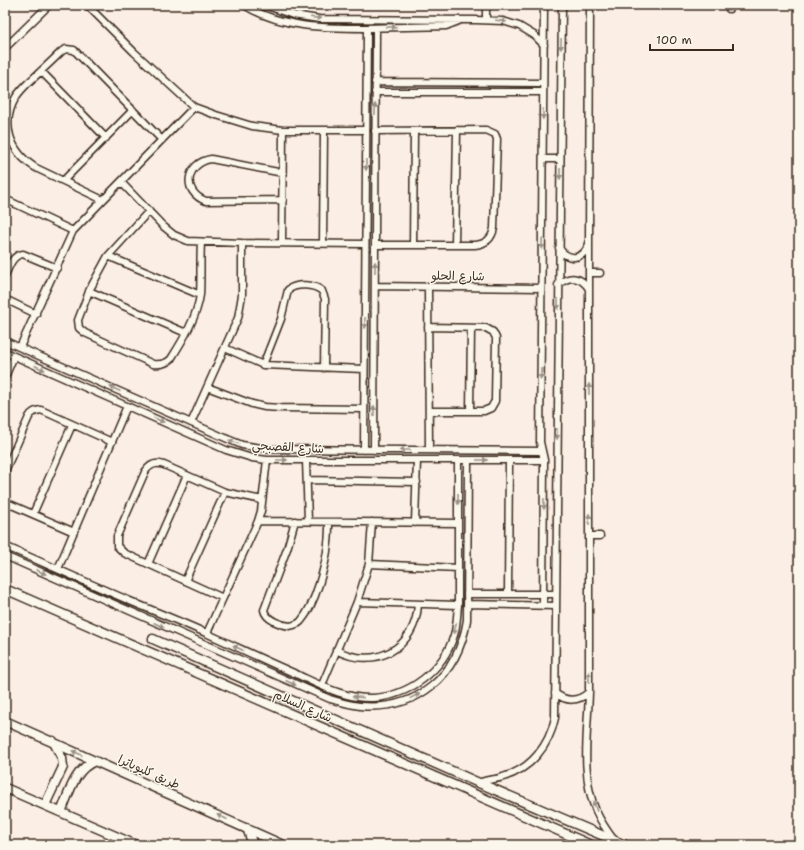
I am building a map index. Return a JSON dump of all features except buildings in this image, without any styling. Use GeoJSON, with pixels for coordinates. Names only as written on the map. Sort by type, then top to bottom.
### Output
{"type":"FeatureCollection","features":[{"type":"Feature","properties":{"kind":"main road","name":"شارع السلام"},"geometry":{"type":"LineString","coordinates":[[5,589],[591,845]]}},
{"type":"Feature","properties":{"kind":"main road","name":"شارع السلام"},"geometry":{"type":"LineString","coordinates":[[153,639],[479,783],[625,845]]}},
{"type":"Feature","properties":{"kind":"main road","name":"طريق كليوباترا"},"geometry":{"type":"LineString","coordinates":[[5,721],[247,828],[277,844]]}},
{"type":"Feature","properties":{"kind":"main road"},"geometry":{"type":"LineString","coordinates":[[45,805],[63,767],[62,758],[53,741]]}},
{"type":"Feature","properties":{"kind":"main road"},"geometry":{"type":"LineString","coordinates":[[61,812],[77,775],[83,768],[95,761]]}},
{"type":"Feature","properties":{"kind":"main road"},"geometry":{"type":"LineString","coordinates":[[5,788],[136,845]]}},
{"type":"Feature","properties":{"kind":"main road"},"geometry":{"type":"LineString","coordinates":[[247,828],[253,845]]}},
{"type":"Feature","properties":{"kind":"street"},"geometry":{"type":"LineString","coordinates":[[5,48],[49,5]]}},
{"type":"Feature","properties":{"kind":"street"},"geometry":{"type":"LineString","coordinates":[[87,5],[134,52],[194,107],[252,126],[283,130],[366,130]]}},
{"type":"Feature","properties":{"kind":"street"},"geometry":{"type":"LineString","coordinates":[[244,5],[263,15],[280,21],[297,25],[331,28],[446,26],[463,20]]}},
{"type":"Feature","properties":{"kind":"street"},"geometry":{"type":"LineString","coordinates":[[264,5],[292,15],[331,19],[503,21],[519,26],[534,35],[544,45]]}},
{"type":"Feature","properties":{"kind":"street"},"geometry":{"type":"LineString","coordinates":[[486,5],[486,20]]}},
{"type":"Feature","properties":{"kind":"street"},"geometry":{"type":"LineString","coordinates":[[543,606],[544,460],[540,442],[544,5]]}},
{"type":"Feature","properties":{"kind":"street"},"geometry":{"type":"LineString","coordinates":[[479,783],[499,779],[516,772],[532,761],[545,745],[553,727],[555,718],[558,285],[562,5]]}},
{"type":"Feature","properties":{"kind":"street"},"geometry":{"type":"LineString","coordinates":[[590,5],[589,692],[586,762],[587,779],[596,811],[614,840]]}},
{"type":"Feature","properties":{"kind":"street"},"geometry":{"type":"LineString","coordinates":[[331,19],[331,28]]}},
{"type":"Feature","properties":{"kind":"street"},"geometry":{"type":"LineString","coordinates":[[364,450],[366,28]]}},
{"type":"Feature","properties":{"kind":"street"},"geometry":{"type":"LineString","coordinates":[[374,450],[376,28]]}},
{"type":"Feature","properties":{"kind":"street"},"geometry":{"type":"LineString","coordinates":[[366,45],[376,45]]}},
{"type":"Feature","properties":{"kind":"street"},"geometry":{"type":"LineString","coordinates":[[103,200],[64,180],[36,168],[25,161],[17,152],[11,142],[8,130],[10,108],[16,95],[62,51],[66,49],[74,50],[162,140]]}},
{"type":"Feature","properties":{"kind":"street"},"geometry":{"type":"LineString","coordinates":[[41,71],[106,138]]}},
{"type":"Feature","properties":{"kind":"street"},"geometry":{"type":"LineString","coordinates":[[375,82],[543,83]]}},
{"type":"Feature","properties":{"kind":"street"},"geometry":{"type":"LineString","coordinates":[[375,92],[543,92]]}},
{"type":"Feature","properties":{"kind":"street"},"geometry":{"type":"LineString","coordinates":[[20,347],[73,231],[194,107]]}},
{"type":"Feature","properties":{"kind":"street"},"geometry":{"type":"LineString","coordinates":[[64,180],[133,110]]}},
{"type":"Feature","properties":{"kind":"street"},"geometry":{"type":"LineString","coordinates":[[282,243],[283,130]]}},
{"type":"Feature","properties":{"kind":"street"},"geometry":{"type":"LineString","coordinates":[[323,244],[324,130]]}},
{"type":"Feature","properties":{"kind":"street"},"geometry":{"type":"LineString","coordinates":[[455,245],[457,130]]}},
{"type":"Feature","properties":{"kind":"street"},"geometry":{"type":"LineString","coordinates":[[375,131],[490,131],[495,134],[497,139],[493,234],[486,243],[481,245],[375,245]]}},
{"type":"Feature","properties":{"kind":"street"},"geometry":{"type":"LineString","coordinates":[[413,245],[414,131]]}},
{"type":"Feature","properties":{"kind":"street"},"geometry":{"type":"LineString","coordinates":[[283,173],[211,159],[204,160],[197,164],[192,169],[190,176],[192,190],[196,196],[206,201],[283,200]]}},
{"type":"Feature","properties":{"kind":"street"},"geometry":{"type":"LineString","coordinates":[[543,159],[560,159]]}},
{"type":"Feature","properties":{"kind":"street"},"geometry":{"type":"LineString","coordinates":[[121,182],[163,226],[174,235],[188,241],[365,244]]}},
{"type":"Feature","properties":{"kind":"street"},"geometry":{"type":"LineString","coordinates":[[365,192],[375,192]]}},
{"type":"Feature","properties":{"kind":"street"},"geometry":{"type":"LineString","coordinates":[[5,200],[73,231]]}},
{"type":"Feature","properties":{"kind":"street"},"geometry":{"type":"LineString","coordinates":[[149,211],[108,256],[89,291],[78,320],[79,328],[82,330],[153,364],[163,364],[172,359],[186,334],[200,295],[201,242]]}},
{"type":"Feature","properties":{"kind":"street"},"geometry":{"type":"LineString","coordinates":[[191,423],[238,318],[242,295],[242,243]]}},
{"type":"Feature","properties":{"kind":"street"},"geometry":{"type":"LineString","coordinates":[[559,248],[568,256],[575,257],[581,255],[589,244]]}},
{"type":"Feature","properties":{"kind":"street"},"geometry":{"type":"LineString","coordinates":[[5,276],[13,259],[23,254],[57,268]]}},
{"type":"Feature","properties":{"kind":"street"},"geometry":{"type":"LineString","coordinates":[[108,256],[200,295]]}},
{"type":"Feature","properties":{"kind":"street"},"geometry":{"type":"LineString","coordinates":[[589,273],[600,273]]}},
{"type":"Feature","properties":{"kind":"street"},"geometry":{"type":"LineString","coordinates":[[558,285],[569,278],[575,278],[586,283],[589,289]]}},
{"type":"Feature","properties":{"kind":"street"},"geometry":{"type":"LineString","coordinates":[[263,365],[281,319],[288,290],[295,286],[314,286],[322,291],[325,300],[324,368]]}},
{"type":"Feature","properties":{"kind":"street","name":"شارع الحلو"},"geometry":{"type":"LineString","coordinates":[[375,286],[541,288]]}},
{"type":"Feature","properties":{"kind":"street"},"geometry":{"type":"LineString","coordinates":[[428,286],[429,450]]}},
{"type":"Feature","properties":{"kind":"street"},"geometry":{"type":"LineString","coordinates":[[89,291],[186,334]]}},
{"type":"Feature","properties":{"kind":"street"},"geometry":{"type":"LineString","coordinates":[[5,299],[36,314]]}},
{"type":"Feature","properties":{"kind":"street"},"geometry":{"type":"LineString","coordinates":[[428,327],[490,329],[496,338],[495,401],[487,410],[429,411]]}},
{"type":"Feature","properties":{"kind":"street"},"geometry":{"type":"LineString","coordinates":[[470,411],[471,328]]}},
{"type":"Feature","properties":{"kind":"street","name":"شارع القصبجي"},"geometry":{"type":"LineString","coordinates":[[5,341],[230,440],[255,447],[337,450],[542,451]]}},
{"type":"Feature","properties":{"kind":"street"},"geometry":{"type":"LineString","coordinates":[[225,348],[263,365],[364,369]]}},
{"type":"Feature","properties":{"kind":"street","name":"شارع القصبجي"},"geometry":{"type":"LineString","coordinates":[[6,354],[14,356],[226,450],[252,458],[267,460],[544,460]]}},
{"type":"Feature","properties":{"kind":"street"},"geometry":{"type":"LineString","coordinates":[[5,377],[14,356]]}},
{"type":"Feature","properties":{"kind":"street"},"geometry":{"type":"LineString","coordinates":[[54,374],[59,364]]}},
{"type":"Feature","properties":{"kind":"street"},"geometry":{"type":"LineString","coordinates":[[207,387],[252,404],[265,407],[364,409]]}},
{"type":"Feature","properties":{"kind":"street"},"geometry":{"type":"LineString","coordinates":[[58,570],[127,406]]}},
{"type":"Feature","properties":{"kind":"street"},"geometry":{"type":"LineString","coordinates":[[5,471],[29,417],[36,411],[40,410],[112,442]]}},
{"type":"Feature","properties":{"kind":"street"},"geometry":{"type":"LineString","coordinates":[[33,514],[72,424]]}},
{"type":"Feature","properties":{"kind":"street"},"geometry":{"type":"LineString","coordinates":[[364,436],[374,436]]}},
{"type":"Feature","properties":{"kind":"street"},"geometry":{"type":"LineString","coordinates":[[337,450],[337,460]]}},
{"type":"Feature","properties":{"kind":"street"},"geometry":{"type":"LineString","coordinates":[[518,450],[518,460]]}},
{"type":"Feature","properties":{"kind":"street"},"geometry":{"type":"LineString","coordinates":[[207,633],[258,521],[267,460]]}},
{"type":"Feature","properties":{"kind":"street"},"geometry":{"type":"LineString","coordinates":[[306,460],[308,521]]}},
{"type":"Feature","properties":{"kind":"street"},"geometry":{"type":"LineString","coordinates":[[415,523],[418,460]]}},
{"type":"Feature","properties":{"kind":"street"},"geometry":{"type":"LineString","coordinates":[[5,546],[346,695],[373,698],[399,693],[423,680],[442,660],[457,623],[458,460]]}},
{"type":"Feature","properties":{"kind":"street"},"geometry":{"type":"LineString","coordinates":[[5,556],[330,700],[345,704],[374,707],[391,704],[417,696],[441,677],[451,665],[459,651],[464,636],[467,620],[468,460]]}},
{"type":"Feature","properties":{"kind":"street"},"geometry":{"type":"LineString","coordinates":[[508,594],[510,460]]}},
{"type":"Feature","properties":{"kind":"street"},"geometry":{"type":"LineString","coordinates":[[223,598],[124,554],[117,546],[116,536],[148,468],[151,465],[160,463],[225,492],[262,500]]}},
{"type":"Feature","properties":{"kind":"street"},"geometry":{"type":"LineString","coordinates":[[148,564],[187,475]]}},
{"type":"Feature","properties":{"kind":"street"},"geometry":{"type":"LineString","coordinates":[[306,480],[417,482]]}},
{"type":"Feature","properties":{"kind":"street"},"geometry":{"type":"LineString","coordinates":[[185,581],[225,492]]}},
{"type":"Feature","properties":{"kind":"street"},"geometry":{"type":"LineString","coordinates":[[5,502],[74,532]]}},
{"type":"Feature","properties":{"kind":"street"},"geometry":{"type":"LineString","coordinates":[[258,521],[458,523]]}},
{"type":"Feature","properties":{"kind":"street"},"geometry":{"type":"LineString","coordinates":[[295,521],[287,549],[264,610],[267,617],[290,626],[301,622],[311,604],[319,584],[327,549],[329,522]]}},
{"type":"Feature","properties":{"kind":"street"},"geometry":{"type":"LineString","coordinates":[[322,685],[357,602],[369,564],[372,522]]}},
{"type":"Feature","properties":{"kind":"street"},"geometry":{"type":"LineString","coordinates":[[589,536],[600,536]]}},
{"type":"Feature","properties":{"kind":"street"},"geometry":{"type":"LineString","coordinates":[[369,564],[458,568]]}},
{"type":"Feature","properties":{"kind":"street"},"geometry":{"type":"LineString","coordinates":[[467,594],[556,594]]}},
{"type":"Feature","properties":{"kind":"street"},"geometry":{"type":"LineString","coordinates":[[126,610],[130,601]]}},
{"type":"Feature","properties":{"kind":"street"},"geometry":{"type":"LineString","coordinates":[[357,602],[458,605]]}},
{"type":"Feature","properties":{"kind":"street"},"geometry":{"type":"LineString","coordinates":[[336,650],[351,656],[368,658],[391,652],[409,635],[416,620],[418,604]]}},
{"type":"Feature","properties":{"kind":"street"},"geometry":{"type":"LineString","coordinates":[[467,604],[556,606]]}},
{"type":"Feature","properties":{"kind":"street"},"geometry":{"type":"LineString","coordinates":[[273,675],[277,665]]}},
{"type":"Feature","properties":{"kind":"street"},"geometry":{"type":"LineString","coordinates":[[555,693],[560,697],[572,700],[584,696],[589,692]]}}]}
